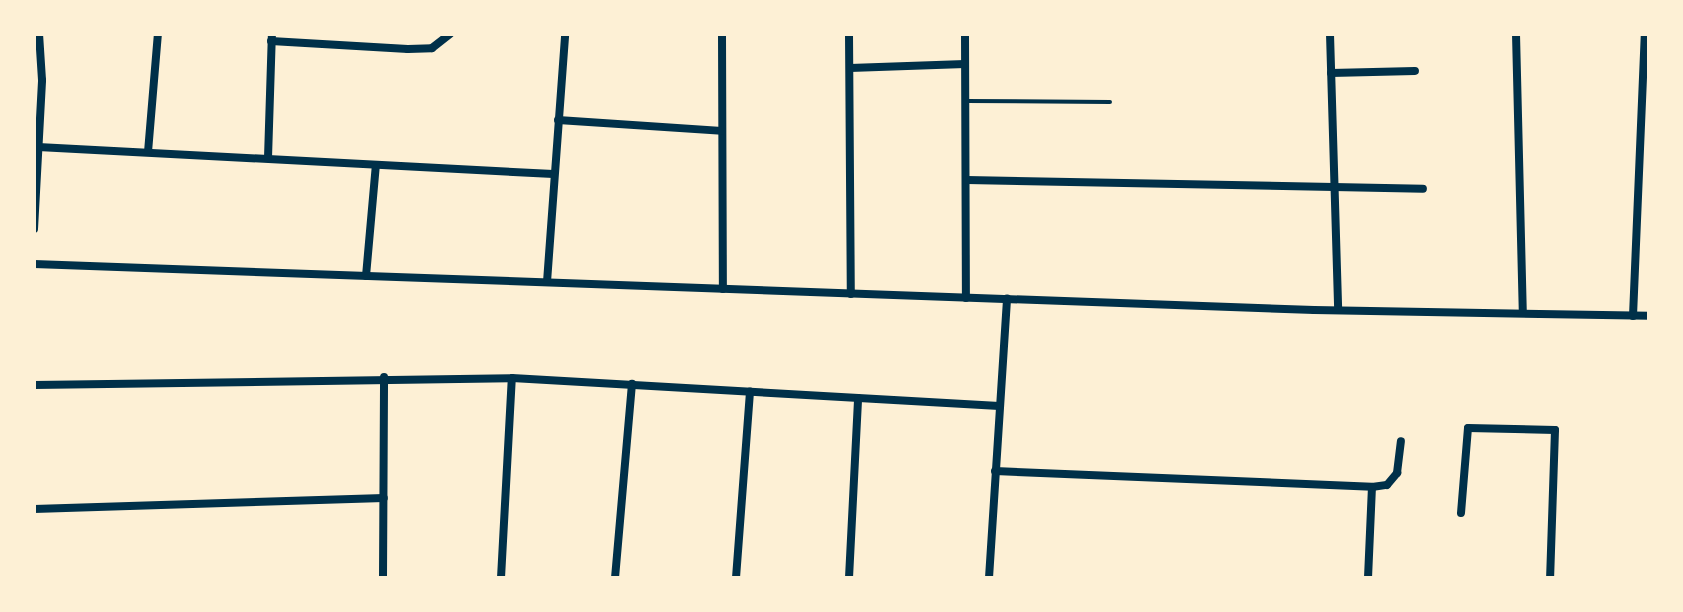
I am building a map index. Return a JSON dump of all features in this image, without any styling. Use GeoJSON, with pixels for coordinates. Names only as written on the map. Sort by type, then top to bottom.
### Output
{"type":"FeatureCollection","features":[{"type":"Feature","properties":{"kind":"street"},"geometry":{"type":"LineString","coordinates":[[34,229],[39,34]]}},
{"type":"Feature","properties":{"kind":"street"},"geometry":{"type":"LineString","coordinates":[[148,152],[158,34]]}},
{"type":"Feature","properties":{"kind":"street"},"geometry":{"type":"LineString","coordinates":[[268,158],[271,38],[408,49],[432,48],[450,34]]}},
{"type":"Feature","properties":{"kind":"street"},"geometry":{"type":"LineString","coordinates":[[547,282],[565,34]]}},
{"type":"Feature","properties":{"kind":"street"},"geometry":{"type":"LineString","coordinates":[[722,34],[723,289]]}},
{"type":"Feature","properties":{"kind":"street"},"geometry":{"type":"LineString","coordinates":[[849,34],[851,294]]}},
{"type":"Feature","properties":{"kind":"street"},"geometry":{"type":"LineString","coordinates":[[965,34],[966,298]]}},
{"type":"Feature","properties":{"kind":"street"},"geometry":{"type":"LineString","coordinates":[[1330,34],[1338,310]]}},
{"type":"Feature","properties":{"kind":"street"},"geometry":{"type":"LineString","coordinates":[[1516,34],[1523,313]]}},
{"type":"Feature","properties":{"kind":"street"},"geometry":{"type":"LineString","coordinates":[[1633,316],[1645,34]]}},
{"type":"Feature","properties":{"kind":"street"},"geometry":{"type":"LineString","coordinates":[[850,68],[965,64]]}},
{"type":"Feature","properties":{"kind":"street"},"geometry":{"type":"LineString","coordinates":[[1331,73],[1415,71]]}},
{"type":"Feature","properties":{"kind":"street"},"geometry":{"type":"LineString","coordinates":[[558,120],[722,131]]}},
{"type":"Feature","properties":{"kind":"street"},"geometry":{"type":"LineString","coordinates":[[38,147],[553,174]]}},
{"type":"Feature","properties":{"kind":"street"},"geometry":{"type":"LineString","coordinates":[[366,276],[376,165]]}},
{"type":"Feature","properties":{"kind":"street"},"geometry":{"type":"LineString","coordinates":[[967,180],[1334,190],[1423,189]]}},
{"type":"Feature","properties":{"kind":"street"},"geometry":{"type":"LineString","coordinates":[[34,264],[1338,310],[1649,316]]}},
{"type":"Feature","properties":{"kind":"street"},"geometry":{"type":"LineString","coordinates":[[989,578],[1007,299]]}},
{"type":"Feature","properties":{"kind":"street"},"geometry":{"type":"LineString","coordinates":[[34,385],[384,377],[512,378],[999,406]]}},
{"type":"Feature","properties":{"kind":"street"},"geometry":{"type":"LineString","coordinates":[[383,578],[384,377]]}},
{"type":"Feature","properties":{"kind":"street"},"geometry":{"type":"LineString","coordinates":[[501,578],[512,378]]}},
{"type":"Feature","properties":{"kind":"street"},"geometry":{"type":"LineString","coordinates":[[615,578],[632,384]]}},
{"type":"Feature","properties":{"kind":"street"},"geometry":{"type":"LineString","coordinates":[[736,578],[750,392]]}},
{"type":"Feature","properties":{"kind":"street"},"geometry":{"type":"LineString","coordinates":[[849,578],[858,398]]}},
{"type":"Feature","properties":{"kind":"street"},"geometry":{"type":"LineString","coordinates":[[1461,513],[1468,428],[1555,430],[1550,578]]}},
{"type":"Feature","properties":{"kind":"street"},"geometry":{"type":"LineString","coordinates":[[995,471],[1372,487],[1387,485],[1397,473],[1401,441]]}},
{"type":"Feature","properties":{"kind":"street"},"geometry":{"type":"LineString","coordinates":[[1368,578],[1372,487]]}},
{"type":"Feature","properties":{"kind":"street"},"geometry":{"type":"LineString","coordinates":[[34,509],[384,498]]}},
{"type":"Feature","properties":{"kind":"lane"},"geometry":{"type":"LineString","coordinates":[[966,101],[1110,102]]}}]}
